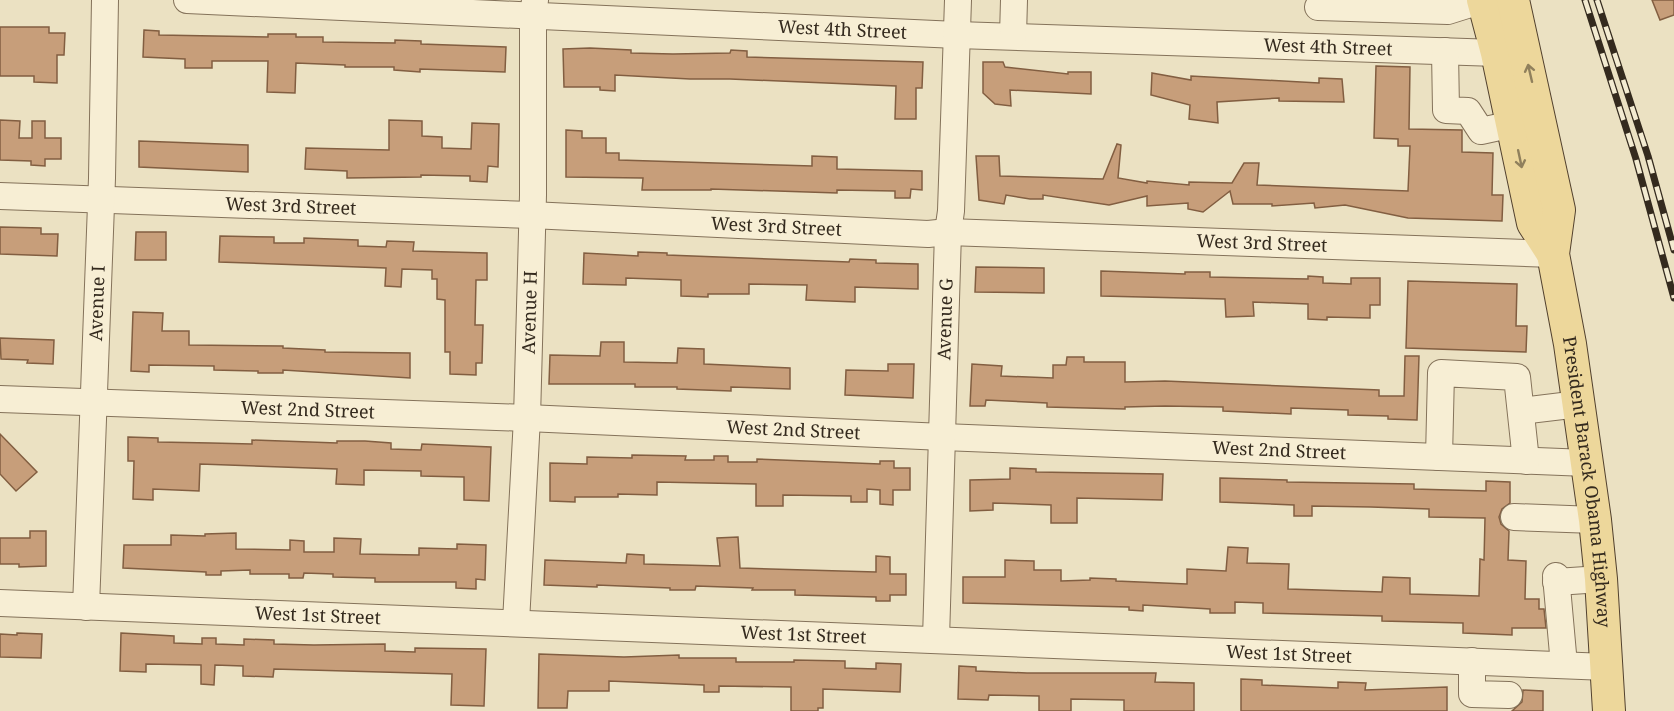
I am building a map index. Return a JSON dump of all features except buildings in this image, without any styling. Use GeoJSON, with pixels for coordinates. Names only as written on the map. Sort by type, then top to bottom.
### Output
{"type":"FeatureCollection","features":[{"type":"Feature","properties":{"kind":"main road","name":"President Barack Obama Highway"},"geometry":{"type":"LineString","coordinates":[[1483,0],[1513,124],[1533,223],[1553,254]]}},
{"type":"Feature","properties":{"kind":"main road","name":"President Barack Obama Highway"},"geometry":{"type":"LineString","coordinates":[[1513,0],[1559,210],[1553,254],[1570,344],[1594,520],[1609,711]]}},
{"type":"Feature","properties":{"kind":"street","name":"Avenue I"},"geometry":{"type":"LineString","coordinates":[[86,606],[101,200],[105,0]]}},
{"type":"Feature","properties":{"kind":"street","name":"West 4th Street"},"geometry":{"type":"LineString","coordinates":[[187,0],[534,8],[957,35],[1497,53]]}},
{"type":"Feature","properties":{"kind":"street","name":"Avenue G"},"geometry":{"type":"LineString","coordinates":[[936,639],[948,232],[951,211],[958,0]]}},
{"type":"Feature","properties":{"kind":"street"},"geometry":{"type":"LineString","coordinates":[[1013,36],[1014,0]]}},
{"type":"Feature","properties":{"kind":"street"},"geometry":{"type":"LineString","coordinates":[[1338,48],[1328,7],[1448,11],[1483,0]]}},
{"type":"Feature","properties":{"kind":"street","name":"Avenue H"},"geometry":{"type":"LineString","coordinates":[[516,622],[527,418],[533,195],[534,8]]}},
{"type":"Feature","properties":{"kind":"street"},"geometry":{"type":"LineString","coordinates":[[1445,51],[1446,110],[1468,111],[1481,131],[1513,124]]}},
{"type":"Feature","properties":{"kind":"street","name":"West 3rd Street"},"geometry":{"type":"LineString","coordinates":[[0,196],[531,215],[928,234],[948,232],[1553,254]]}},
{"type":"Feature","properties":{"kind":"street"},"geometry":{"type":"LineString","coordinates":[[1439,457],[1441,373],[1517,376],[1526,460]]}},
{"type":"Feature","properties":{"kind":"street","name":"West 2nd Street"},"geometry":{"type":"LineString","coordinates":[[0,399],[527,418],[1587,463]]}},
{"type":"Feature","properties":{"kind":"street"},"geometry":{"type":"LineString","coordinates":[[1521,411],[1579,404]]}},
{"type":"Feature","properties":{"kind":"street"},"geometry":{"type":"LineString","coordinates":[[1514,517],[1594,520]]}},
{"type":"Feature","properties":{"kind":"street"},"geometry":{"type":"LineString","coordinates":[[1564,665],[1556,579],[1600,579]]}},
{"type":"Feature","properties":{"kind":"street","name":"West 1st Street"},"geometry":{"type":"LineString","coordinates":[[0,603],[1606,667]]}},
{"type":"Feature","properties":{"kind":"street"},"geometry":{"type":"LineString","coordinates":[[1472,661],[1472,693],[1509,695]]}},
{"type":"Feature","properties":{"kind":"railway"},"geometry":{"type":"LineString","coordinates":[[1585,0],[1636,159],[1674,298]]}},
{"type":"Feature","properties":{"kind":"railway"},"geometry":{"type":"LineString","coordinates":[[1597,0],[1648,156],[1674,250]]}}]}
